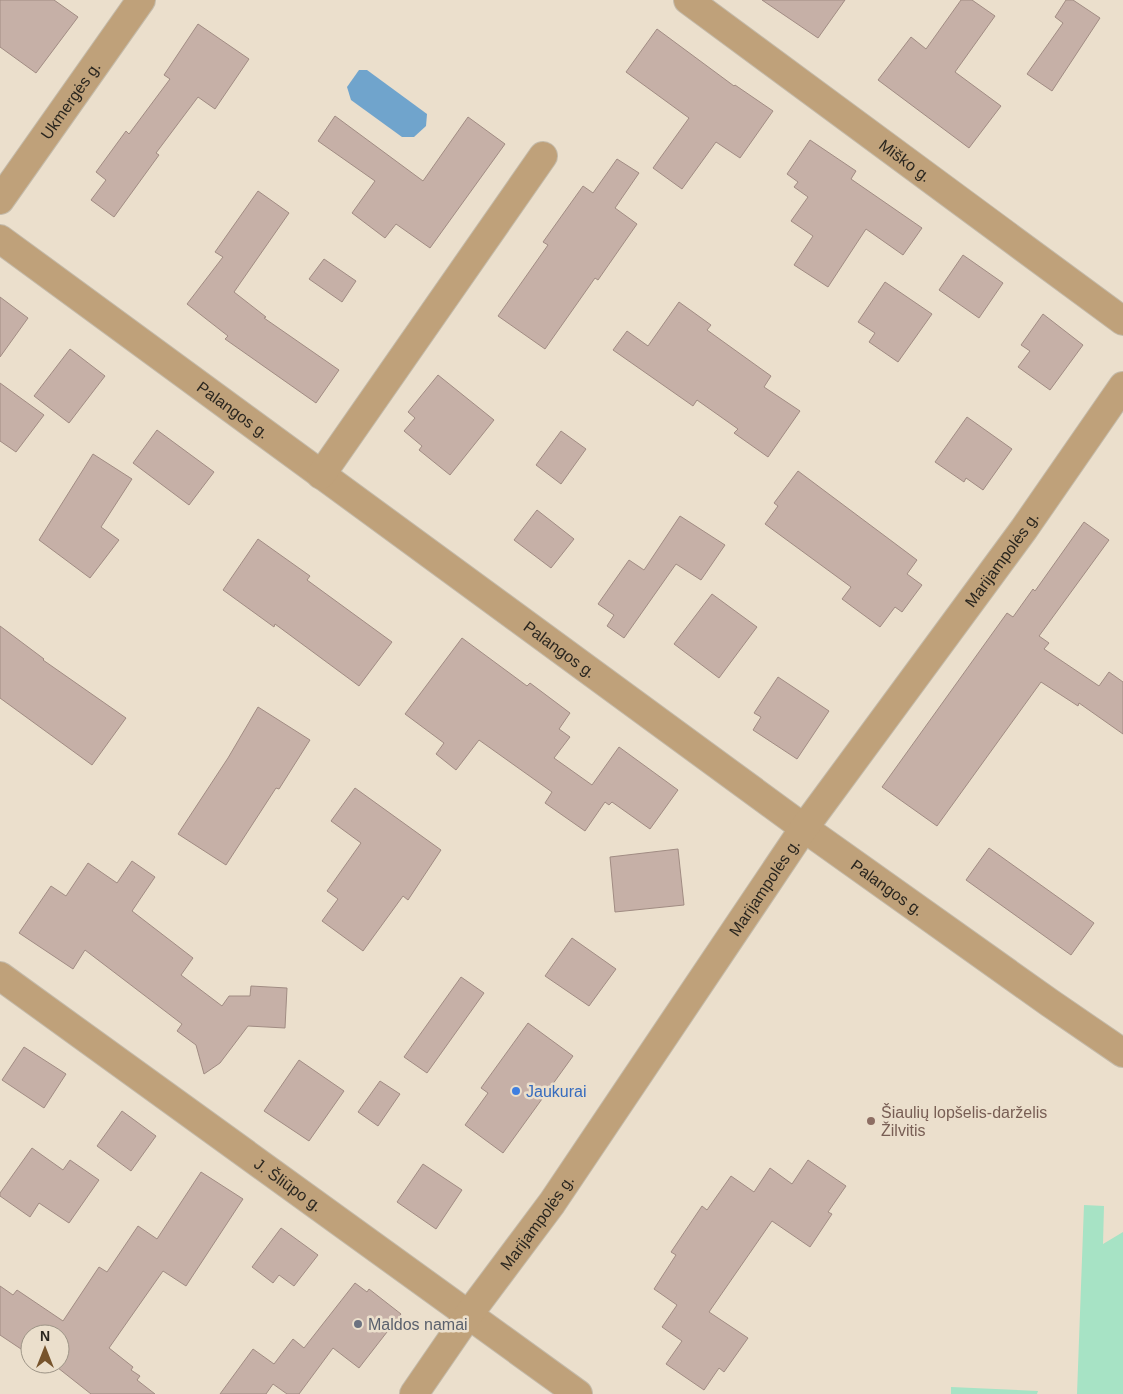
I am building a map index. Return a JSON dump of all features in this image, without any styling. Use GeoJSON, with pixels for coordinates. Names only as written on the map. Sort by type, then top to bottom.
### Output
{"type":"FeatureCollection","features":[{"type":"Feature","properties":{"kind":"street","name":"Ukmergės g."},"geometry":{"type":"LineString","coordinates":[[0,200],[141,0]]}},
{"type":"Feature","properties":{"kind":"street","name":"Miško g."},"geometry":{"type":"LineString","coordinates":[[688,0],[1123,321]]}},
{"type":"Feature","properties":{"kind":"street"},"geometry":{"type":"LineString","coordinates":[[321,475],[542,156]]}},
{"type":"Feature","properties":{"kind":"street","name":"Palangos g."},"geometry":{"type":"LineString","coordinates":[[0,239],[804,828],[1123,1053]]}},
{"type":"Feature","properties":{"kind":"street","name":"Marijampolės g."},"geometry":{"type":"LineString","coordinates":[[414,1394],[468,1314],[552,1203],[804,828],[1024,529],[1123,386]]}},
{"type":"Feature","properties":{"kind":"street","name":"J. Šliūpo g."},"geometry":{"type":"LineString","coordinates":[[0,976],[578,1394]]}},
{"type":"Feature","properties":{"kind":"green space"},"geometry":{"type":"Polygon","coordinates":[[[1084,1205],[1104,1206],[1103,1244],[1123,1232],[1123,1394],[1077,1394],[1084,1205]]]}},
{"type":"Feature","properties":{"kind":"green space"},"geometry":{"type":"Polygon","coordinates":[[[951,1387],[1038,1391],[1037,1394],[951,1394],[951,1387]]]}},
{"type":"Feature","properties":{"kind":"water"},"geometry":{"type":"Polygon","coordinates":[[[359,70],[367,70],[427,114],[426,126],[414,137],[402,137],[351,100],[347,87],[359,70]]]}},
{"type":"Feature","properties":{"kind":"building"},"geometry":{"type":"Polygon","coordinates":[[[0,0],[54,0],[78,17],[36,73],[0,47],[0,0]]]}},
{"type":"Feature","properties":{"kind":"building"},"geometry":{"type":"Polygon","coordinates":[[[762,0],[845,0],[818,38],[762,0]]]}},
{"type":"Feature","properties":{"kind":"building"},"geometry":{"type":"Polygon","coordinates":[[[961,0],[972,0],[995,16],[955,72],[1001,106],[969,148],[878,80],[911,37],[926,49],[961,0]]]}},
{"type":"Feature","properties":{"kind":"building"},"geometry":{"type":"Polygon","coordinates":[[[1066,0],[1073,0],[1100,18],[1052,91],[1027,74],[1063,23],[1055,17],[1066,0]]]}},
{"type":"Feature","properties":{"kind":"building"},"geometry":{"type":"Polygon","coordinates":[[[198,24],[249,59],[215,109],[198,97],[156,153],[159,155],[114,217],[91,200],[106,180],[96,172],[126,131],[129,134],[170,79],[164,75],[198,24]]]}},
{"type":"Feature","properties":{"kind":"building"},"geometry":{"type":"Polygon","coordinates":[[[657,29],[734,86],[773,111],[740,158],[716,142],[682,189],[653,168],[689,118],[626,72],[657,29]]]}},
{"type":"Feature","properties":{"kind":"building"},"geometry":{"type":"Polygon","coordinates":[[[335,116],[423,181],[468,117],[505,144],[430,248],[396,224],[385,238],[352,213],[375,181],[318,141],[335,116]]]}},
{"type":"Feature","properties":{"kind":"building"},"geometry":{"type":"Polygon","coordinates":[[[810,140],[856,171],[851,179],[922,228],[903,255],[866,229],[828,287],[794,265],[813,236],[791,221],[808,197],[794,187],[798,182],[787,174],[810,140]]]}},
{"type":"Feature","properties":{"kind":"building"},"geometry":{"type":"Polygon","coordinates":[[[617,159],[639,173],[615,208],[637,224],[598,280],[595,278],[545,349],[498,316],[548,245],[543,242],[583,186],[593,193],[617,159]]]}},
{"type":"Feature","properties":{"kind":"building"},"geometry":{"type":"Polygon","coordinates":[[[258,191],[289,213],[234,292],[266,317],[264,318],[339,370],[316,403],[225,339],[228,336],[187,304],[223,257],[215,252],[258,191]]]}},
{"type":"Feature","properties":{"kind":"building"},"geometry":{"type":"Polygon","coordinates":[[[963,255],[1003,283],[979,318],[939,290],[963,255]]]}},
{"type":"Feature","properties":{"kind":"building"},"geometry":{"type":"Polygon","coordinates":[[[324,259],[356,281],[342,302],[309,279],[324,259]]]}},
{"type":"Feature","properties":{"kind":"building"},"geometry":{"type":"Polygon","coordinates":[[[885,282],[932,314],[898,362],[869,342],[875,333],[858,322],[885,282]]]}},
{"type":"Feature","properties":{"kind":"building"},"geometry":{"type":"Polygon","coordinates":[[[0,297],[28,318],[0,357],[0,297]]]}},
{"type":"Feature","properties":{"kind":"building"},"geometry":{"type":"Polygon","coordinates":[[[679,302],[711,325],[707,330],[771,376],[764,387],[800,411],[768,457],[734,433],[738,429],[697,400],[693,406],[613,350],[627,331],[648,346],[679,302]]]}},
{"type":"Feature","properties":{"kind":"building"},"geometry":{"type":"Polygon","coordinates":[[[1043,314],[1083,345],[1050,390],[1018,367],[1030,351],[1021,345],[1043,314]]]}},
{"type":"Feature","properties":{"kind":"building"},"geometry":{"type":"Polygon","coordinates":[[[70,349],[105,376],[69,423],[34,396],[70,349]]]}},
{"type":"Feature","properties":{"kind":"building"},"geometry":{"type":"Polygon","coordinates":[[[438,375],[494,420],[450,475],[419,450],[422,446],[404,431],[415,418],[408,412],[438,375]]]}},
{"type":"Feature","properties":{"kind":"building"},"geometry":{"type":"Polygon","coordinates":[[[0,383],[44,415],[16,452],[0,441],[0,383]]]}},
{"type":"Feature","properties":{"kind":"building"},"geometry":{"type":"Polygon","coordinates":[[[967,417],[1012,449],[983,490],[966,478],[964,482],[935,462],[967,417]]]}},
{"type":"Feature","properties":{"kind":"building"},"geometry":{"type":"Polygon","coordinates":[[[157,430],[214,472],[189,505],[133,463],[157,430]]]}},
{"type":"Feature","properties":{"kind":"building"},"geometry":{"type":"Polygon","coordinates":[[[561,431],[586,449],[561,484],[536,465],[561,431]]]}},
{"type":"Feature","properties":{"kind":"building"},"geometry":{"type":"Polygon","coordinates":[[[93,454],[132,479],[101,527],[119,540],[90,578],[39,540],[93,454]]]}},
{"type":"Feature","properties":{"kind":"building"},"geometry":{"type":"Polygon","coordinates":[[[798,471],[917,560],[907,574],[922,585],[902,612],[895,607],[880,627],[842,599],[851,587],[765,524],[778,506],[774,503],[798,471]]]}},
{"type":"Feature","properties":{"kind":"building"},"geometry":{"type":"Polygon","coordinates":[[[537,510],[574,539],[551,568],[514,540],[537,510]]]}},
{"type":"Feature","properties":{"kind":"building"},"geometry":{"type":"Polygon","coordinates":[[[680,516],[725,545],[701,580],[676,564],[624,638],[607,626],[614,615],[598,604],[629,560],[644,570],[680,516]]]}},
{"type":"Feature","properties":{"kind":"building"},"geometry":{"type":"Polygon","coordinates":[[[1084,522],[1109,540],[1039,636],[1049,643],[1044,649],[1099,686],[1109,672],[1123,682],[1123,734],[1079,703],[1078,706],[1041,682],[937,826],[882,787],[1007,613],[1013,617],[1033,589],[1035,591],[1084,522]]]}},
{"type":"Feature","properties":{"kind":"building"},"geometry":{"type":"Polygon","coordinates":[[[258,539],[310,576],[307,580],[392,642],[359,686],[275,624],[274,627],[223,590],[258,539]]]}},
{"type":"Feature","properties":{"kind":"building"},"geometry":{"type":"Polygon","coordinates":[[[712,594],[757,627],[719,678],[674,644],[712,594]]]}},
{"type":"Feature","properties":{"kind":"building"},"geometry":{"type":"Polygon","coordinates":[[[0,626],[43,660],[126,718],[92,765],[0,698],[0,626]]]}},
{"type":"Feature","properties":{"kind":"building"},"geometry":{"type":"Polygon","coordinates":[[[462,638],[527,686],[530,683],[570,713],[559,729],[570,737],[554,758],[592,785],[619,747],[678,790],[650,829],[612,802],[609,805],[605,802],[585,831],[545,803],[552,792],[479,740],[456,770],[436,754],[444,743],[405,714],[462,638]]]}},
{"type":"Feature","properties":{"kind":"building"},"geometry":{"type":"Polygon","coordinates":[[[778,677],[829,711],[797,759],[753,730],[761,717],[754,713],[778,677]]]}},
{"type":"Feature","properties":{"kind":"building"},"geometry":{"type":"Polygon","coordinates":[[[258,707],[310,740],[279,789],[276,788],[226,865],[178,834],[228,758],[258,707]]]}},
{"type":"Feature","properties":{"kind":"building"},"geometry":{"type":"Polygon","coordinates":[[[355,788],[441,850],[408,900],[403,896],[363,951],[322,921],[338,899],[327,891],[361,843],[331,821],[355,788]]]}},
{"type":"Feature","properties":{"kind":"building"},"geometry":{"type":"Polygon","coordinates":[[[989,848],[1094,923],[1071,955],[966,880],[989,848]]]}},
{"type":"Feature","properties":{"kind":"building"},"geometry":{"type":"Polygon","coordinates":[[[678,849],[684,905],[615,912],[610,857],[678,849]]]}},
{"type":"Feature","properties":{"kind":"building"},"geometry":{"type":"Polygon","coordinates":[[[132,861],[155,877],[132,911],[193,958],[181,975],[222,1006],[229,996],[250,996],[251,986],[287,988],[285,1028],[248,1026],[220,1063],[204,1074],[196,1045],[177,1031],[182,1024],[85,950],[73,969],[19,933],[51,886],[66,896],[88,863],[117,883],[132,861]]]}},
{"type":"Feature","properties":{"kind":"building"},"geometry":{"type":"Polygon","coordinates":[[[572,938],[616,969],[589,1006],[545,976],[572,938]]]}},
{"type":"Feature","properties":{"kind":"building"},"geometry":{"type":"Polygon","coordinates":[[[461,977],[484,993],[427,1073],[404,1057],[461,977]]]}},
{"type":"Feature","properties":{"kind":"building","name":"Jaukurai"},"geometry":{"type":"Polygon","coordinates":[[[528,1023],[573,1056],[503,1153],[465,1125],[488,1093],[481,1088],[528,1023]]]}},
{"type":"Feature","properties":{"kind":"building"},"geometry":{"type":"Polygon","coordinates":[[[24,1047],[66,1074],[44,1108],[2,1080],[24,1047]]]}},
{"type":"Feature","properties":{"kind":"building"},"geometry":{"type":"Polygon","coordinates":[[[299,1060],[344,1091],[309,1141],[264,1111],[299,1060]]]}},
{"type":"Feature","properties":{"kind":"building"},"geometry":{"type":"Polygon","coordinates":[[[380,1081],[400,1094],[378,1126],[358,1112],[380,1081]]]}},
{"type":"Feature","properties":{"kind":"building"},"geometry":{"type":"Polygon","coordinates":[[[122,1111],[156,1136],[131,1171],[97,1146],[122,1111]]]}},
{"type":"Feature","properties":{"kind":"building"},"geometry":{"type":"Polygon","coordinates":[[[32,1148],[63,1170],[70,1160],[99,1180],[69,1223],[39,1203],[30,1217],[0,1196],[0,1193],[32,1148]]]}},
{"type":"Feature","properties":{"kind":"building"},"geometry":{"type":"Polygon","coordinates":[[[808,1160],[846,1186],[828,1212],[832,1214],[810,1247],[772,1221],[709,1312],[748,1338],[724,1372],[719,1368],[704,1390],[666,1364],[682,1341],[662,1327],[677,1305],[654,1289],[676,1255],[671,1252],[702,1206],[707,1210],[731,1176],[754,1192],[770,1168],[792,1184],[808,1160]]]}},
{"type":"Feature","properties":{"kind":"building"},"geometry":{"type":"Polygon","coordinates":[[[423,1164],[462,1190],[436,1229],[397,1202],[423,1164]]]}},
{"type":"Feature","properties":{"kind":"building"},"geometry":{"type":"Polygon","coordinates":[[[201,1172],[243,1199],[186,1286],[163,1271],[109,1348],[133,1367],[131,1370],[140,1376],[137,1380],[155,1394],[91,1394],[66,1374],[70,1374],[70,1324],[20,1324],[20,1348],[0,1335],[0,1286],[13,1295],[17,1290],[63,1321],[99,1267],[107,1272],[138,1226],[157,1239],[201,1172]]]}},
{"type":"Feature","properties":{"kind":"building"},"geometry":{"type":"Polygon","coordinates":[[[281,1228],[318,1255],[294,1286],[279,1275],[273,1283],[252,1267],[281,1228]]]}},
{"type":"Feature","properties":{"kind":"building"},"geometry":{"type":"Polygon","coordinates":[[[355,1283],[367,1292],[369,1289],[401,1314],[359,1368],[333,1348],[299,1394],[287,1394],[273,1384],[266,1394],[220,1394],[253,1349],[274,1364],[293,1339],[304,1348],[355,1283]]]}},
{"type":"Feature","properties":{"kind":"place","name":"Jaukurai"},"geometry":{"type":"Point","coordinates":[516,1091]}},
{"type":"Feature","properties":{"kind":"place","name":"Šiaulių lopšelis-darželis Žilvitis"},"geometry":{"type":"Point","coordinates":[871,1121]}},
{"type":"Feature","properties":{"kind":"place","name":"Maldos namai"},"geometry":{"type":"Point","coordinates":[358,1324]}}]}
